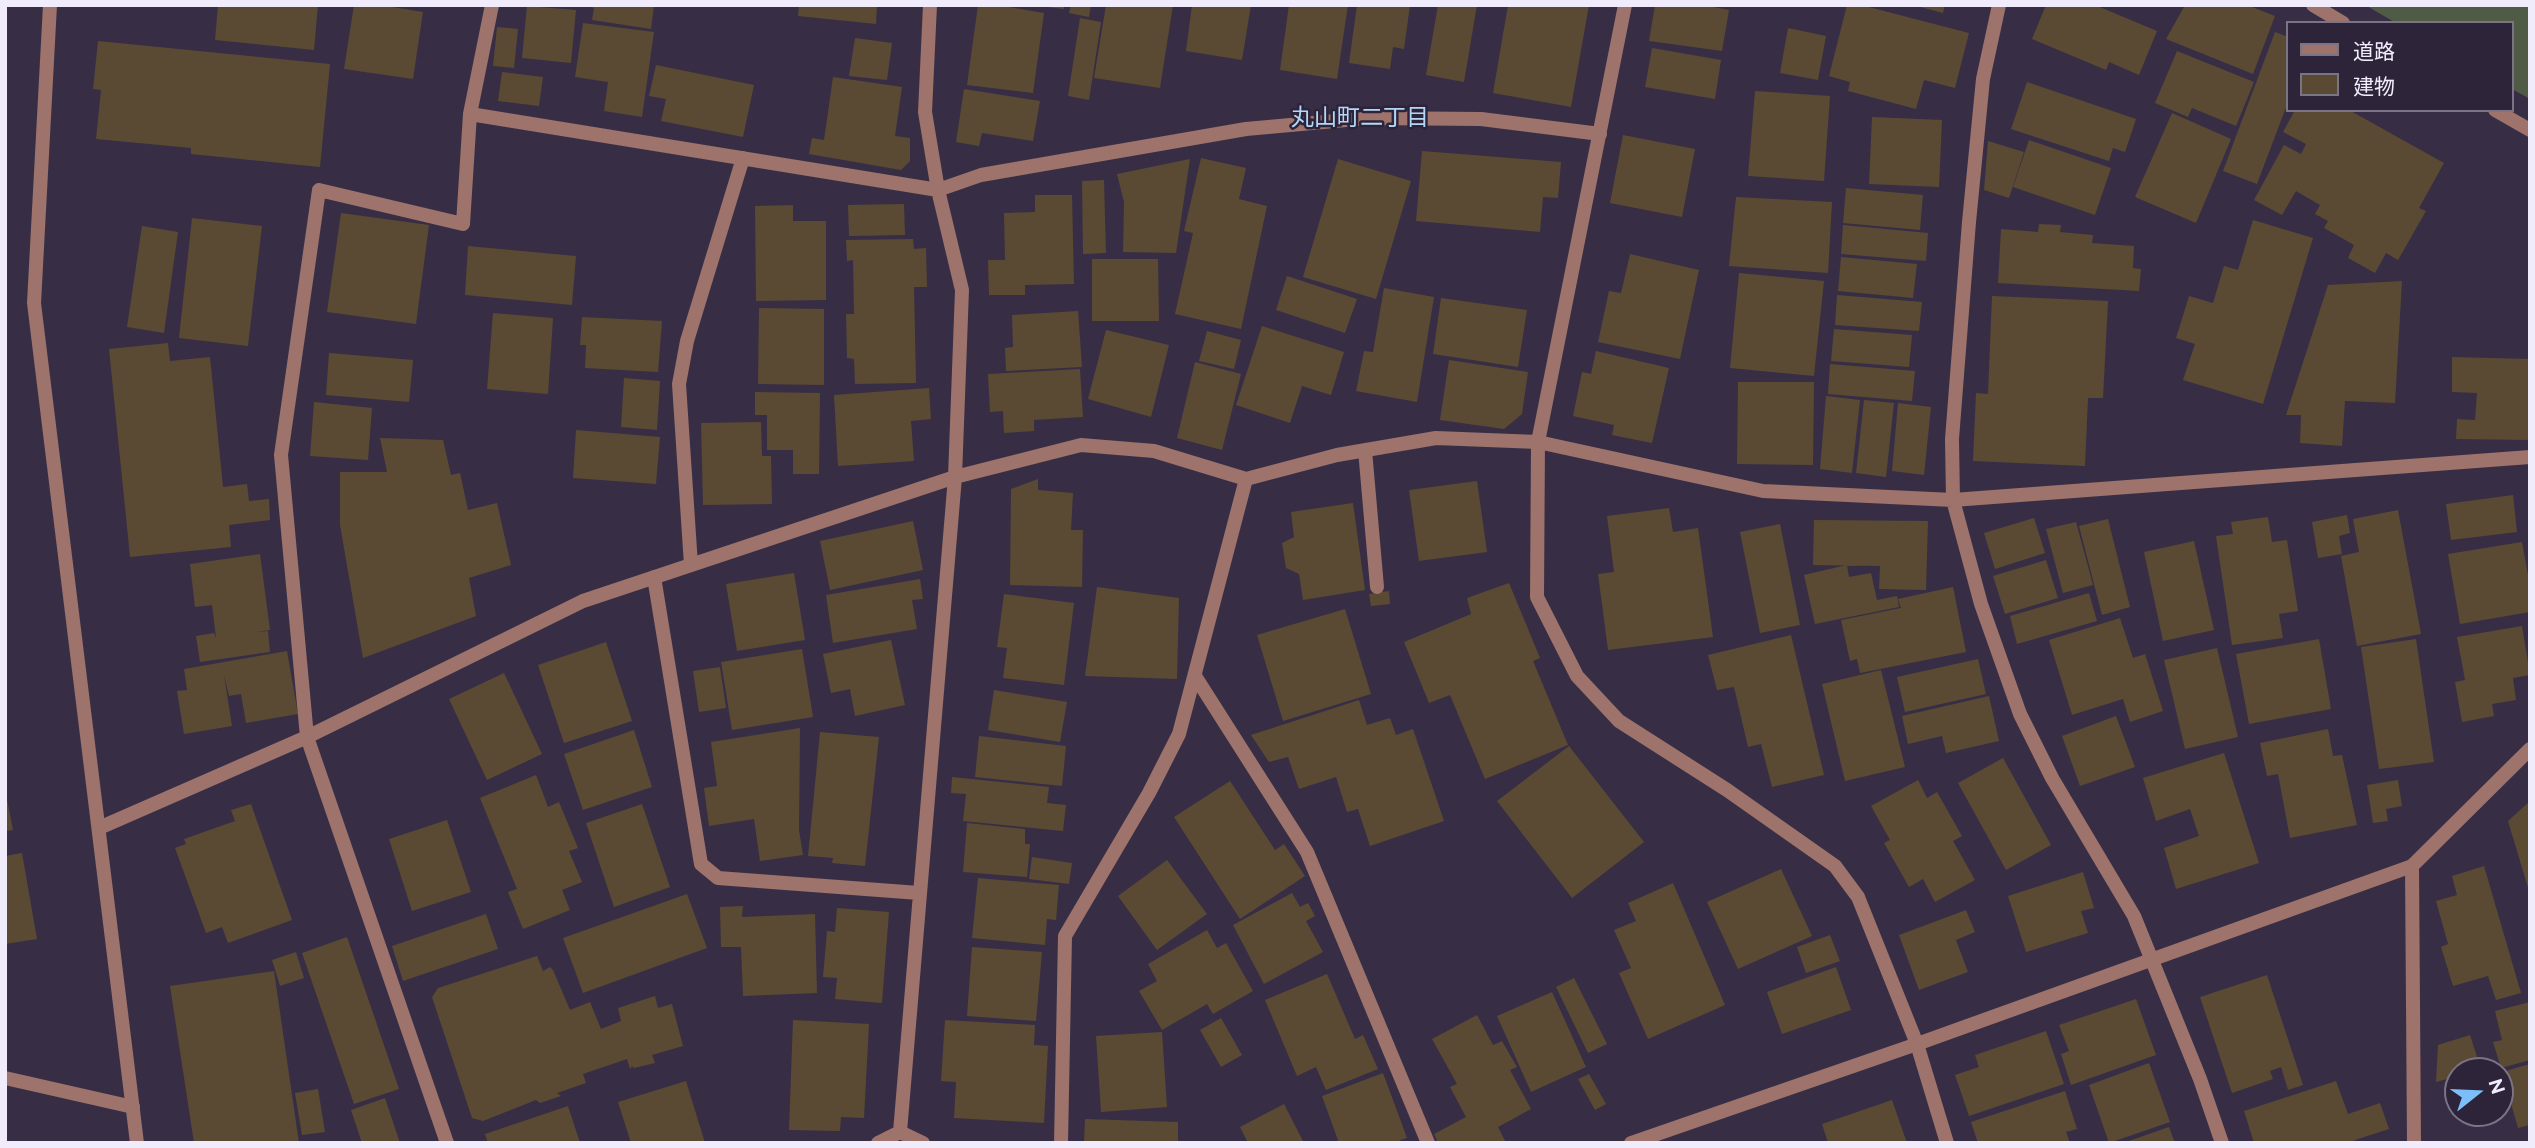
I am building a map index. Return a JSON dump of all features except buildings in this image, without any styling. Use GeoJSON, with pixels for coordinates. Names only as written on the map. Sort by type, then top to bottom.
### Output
{"type":"FeatureCollection","features":[{"type":"Feature","properties":{"kind":"street"},"geometry":{"type":"LineString","coordinates":[[50,5],[34,303],[137,1143]]}},
{"type":"Feature","properties":{"kind":"street"},"geometry":{"type":"LineString","coordinates":[[447,1143],[307,737],[281,455],[319,190],[463,224],[470,114],[492,5]]}},
{"type":"Feature","properties":{"kind":"street"},"geometry":{"type":"LineString","coordinates":[[900,1132],[956,477],[962,290],[938,190],[925,112],[930,5]]}},
{"type":"Feature","properties":{"kind":"street"},"geometry":{"type":"LineString","coordinates":[[1625,5],[1538,442],[1537,597],[1577,676],[1619,721],[1727,790],[1835,866],[1858,897],[1917,1044],[1947,1143]]}},
{"type":"Feature","properties":{"kind":"street"},"geometry":{"type":"LineString","coordinates":[[1999,5],[1983,79],[1969,222],[1952,439],[1953,500],[1981,604],[2020,714],[2052,778],[2134,916],[2200,1079],[2221,1143]]}},
{"type":"Feature","properties":{"kind":"street"},"geometry":{"type":"LineString","coordinates":[[2313,5],[2340,21]]}},
{"type":"Feature","properties":{"kind":"street"},"geometry":{"type":"LineString","coordinates":[[2498,112],[2530,130]]}},
{"type":"Feature","properties":{"kind":"street"},"geometry":{"type":"LineString","coordinates":[[470,114],[938,190],[981,175],[1246,129],[1354,119],[1482,119],[1600,134]]}},
{"type":"Feature","properties":{"kind":"street"},"geometry":{"type":"LineString","coordinates":[[691,565],[679,384],[687,341],[743,158]]}},
{"type":"Feature","properties":{"kind":"street"},"geometry":{"type":"LineString","coordinates":[[99,828],[307,737],[583,601],[956,477],[1081,445],[1154,451],[1246,479],[1336,455],[1436,438],[1538,442],[1763,491],[1953,500],[2530,457]]}},
{"type":"Feature","properties":{"kind":"street"},"geometry":{"type":"LineString","coordinates":[[1364,450],[1377,587]]}},
{"type":"Feature","properties":{"kind":"street"},"geometry":{"type":"LineString","coordinates":[[1061,1143],[1065,936],[1149,793],[1179,734],[1246,479]]}},
{"type":"Feature","properties":{"kind":"street"},"geometry":{"type":"LineString","coordinates":[[654,577],[701,864],[718,878],[919,893]]}},
{"type":"Feature","properties":{"kind":"street"},"geometry":{"type":"LineString","coordinates":[[1195,676],[1307,852],[1428,1143]]}},
{"type":"Feature","properties":{"kind":"street"},"geometry":{"type":"LineString","coordinates":[[1630,1143],[1917,1044],[2412,866],[2530,749]]}},
{"type":"Feature","properties":{"kind":"street"},"geometry":{"type":"LineString","coordinates":[[2412,866],[2414,1143]]}},
{"type":"Feature","properties":{"kind":"street"},"geometry":{"type":"LineString","coordinates":[[5,1078],[133,1107]]}},
{"type":"Feature","properties":{"kind":"street"},"geometry":{"type":"LineString","coordinates":[[878,1143],[900,1132]]}},
{"type":"Feature","properties":{"kind":"street"},"geometry":{"type":"LineString","coordinates":[[900,1132],[923,1143]]}},
{"type":"Feature","properties":{"kind":"green space"},"geometry":{"type":"Polygon","coordinates":[[[2365,5],[2530,5],[2530,99],[2514,90],[2514,21],[2393,21],[2365,5]]]}},
{"type":"Feature","properties":{"kind":"district","name":"丸山町二丁目"},"geometry":{"type":"Point","coordinates":[1360,118]}}]}
